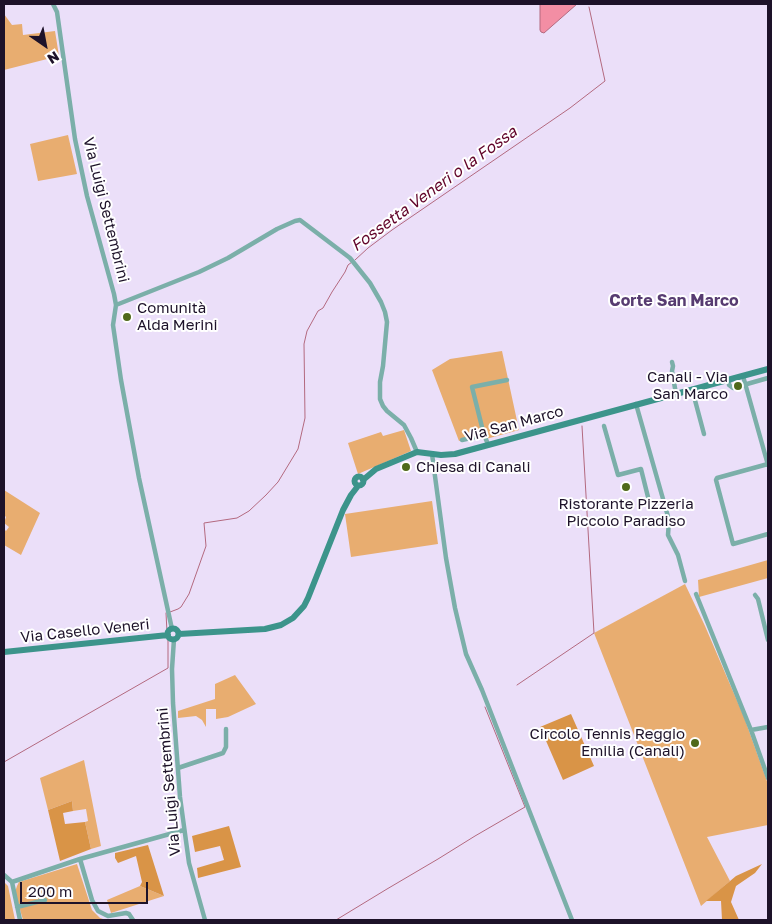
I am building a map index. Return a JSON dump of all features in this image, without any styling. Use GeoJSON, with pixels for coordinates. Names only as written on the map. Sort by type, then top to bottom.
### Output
{"type":"FeatureCollection","features":[{"type":"Feature","properties":{"kind":"street","name":"Via Luigi Settembrini"},"geometry":{"type":"LineString","coordinates":[[53,4],[57,12],[75,139],[87,196],[116,305],[113,325],[120,371],[169,635],[184,830],[189,863],[205,920]]}},
{"type":"Feature","properties":{"kind":"street"},"geometry":{"type":"LineString","coordinates":[[116,305],[200,272],[277,229],[300,220],[350,258],[370,283],[381,302],[387,322],[380,382],[380,399],[387,411],[404,425],[417,452],[376,469],[361,478],[362,484],[356,485],[337,524],[308,598],[304,606],[293,618],[281,626],[266,629],[179,634],[178,637],[169,635]]}},
{"type":"Feature","properties":{"kind":"street"},"geometry":{"type":"LineString","coordinates":[[672,362],[676,394]]}},
{"type":"Feature","properties":{"kind":"street","name":"Via San Marco"},"geometry":{"type":"LineString","coordinates":[[417,452],[449,455],[488,444],[603,420],[636,404],[768,369]]}},
{"type":"Feature","properties":{"kind":"street"},"geometry":{"type":"LineString","coordinates":[[743,376],[768,464],[717,478],[716,480],[733,544],[768,534]]}},
{"type":"Feature","properties":{"kind":"street"},"geometry":{"type":"LineString","coordinates":[[729,379],[729,385],[732,388],[768,378]]}},
{"type":"Feature","properties":{"kind":"street"},"geometry":{"type":"LineString","coordinates":[[488,444],[472,387],[507,380]]}},
{"type":"Feature","properties":{"kind":"street"},"geometry":{"type":"LineString","coordinates":[[692,389],[704,434]]}},
{"type":"Feature","properties":{"kind":"street"},"geometry":{"type":"LineString","coordinates":[[636,404],[669,520],[668,535],[678,555],[685,581]]}},
{"type":"Feature","properties":{"kind":"street"},"geometry":{"type":"LineString","coordinates":[[603,420],[618,475],[641,470],[648,497]]}},
{"type":"Feature","properties":{"kind":"street"},"geometry":{"type":"LineString","coordinates":[[462,440],[484,435]]}},
{"type":"Feature","properties":{"kind":"street"},"geometry":{"type":"LineString","coordinates":[[432,454],[455,608],[466,654],[482,690],[572,920]]}},
{"type":"Feature","properties":{"kind":"street"},"geometry":{"type":"LineString","coordinates":[[696,594],[696,598],[766,766],[768,778]]}},
{"type":"Feature","properties":{"kind":"street"},"geometry":{"type":"LineString","coordinates":[[755,595],[758,599],[768,640]]}},
{"type":"Feature","properties":{"kind":"street","name":"Via Casello Veneri"},"geometry":{"type":"LineString","coordinates":[[4,652],[169,635]]}},
{"type":"Feature","properties":{"kind":"street"},"geometry":{"type":"LineString","coordinates":[[751,730],[768,726]]}},
{"type":"Feature","properties":{"kind":"street"},"geometry":{"type":"LineString","coordinates":[[178,768],[223,752],[226,747],[226,729]]}},
{"type":"Feature","properties":{"kind":"street"},"geometry":{"type":"LineString","coordinates":[[12,882],[80,859],[184,830]]}},
{"type":"Feature","properties":{"kind":"street"},"geometry":{"type":"LineString","coordinates":[[80,859],[92,900],[98,911],[108,916],[126,913],[133,920]]}},
{"type":"Feature","properties":{"kind":"street"},"geometry":{"type":"LineString","coordinates":[[4,875],[12,882],[20,920]]}},
{"type":"Feature","properties":{"kind":"street"},"geometry":{"type":"LineString","coordinates":[[17,907],[45,900]]}},
{"type":"Feature","properties":{"kind":"shaded area"},"geometry":{"type":"Polygon","coordinates":[[[540,4],[577,4],[544,33],[540,30],[540,4]]]}},
{"type":"Feature","properties":{"kind":"shaded area"},"geometry":{"type":"Polygon","coordinates":[[[4,14],[12,25],[22,24],[23,35],[55,31],[59,56],[4,70],[4,14]]]}},
{"type":"Feature","properties":{"kind":"shaded area"},"geometry":{"type":"Polygon","coordinates":[[[68,135],[77,174],[38,181],[30,144],[68,135]]]}},
{"type":"Feature","properties":{"kind":"shaded area"},"geometry":{"type":"Polygon","coordinates":[[[502,351],[519,430],[486,439],[484,435],[459,441],[432,370],[450,359],[502,351]]]}},
{"type":"Feature","properties":{"kind":"shaded area"},"geometry":{"type":"Polygon","coordinates":[[[404,430],[411,451],[358,474],[348,443],[381,432],[383,436],[404,430]]]}},
{"type":"Feature","properties":{"kind":"shaded area"},"geometry":{"type":"Polygon","coordinates":[[[4,490],[40,513],[21,555],[4,545],[4,529],[6,531],[9,527],[4,523],[6,517],[4,515],[4,490]]]}},
{"type":"Feature","properties":{"kind":"shaded area"},"geometry":{"type":"Polygon","coordinates":[[[432,501],[438,544],[351,557],[345,514],[432,501]]]}},
{"type":"Feature","properties":{"kind":"shaded area"},"geometry":{"type":"Polygon","coordinates":[[[768,560],[768,578],[699,597],[698,580],[768,560]]]}},
{"type":"Feature","properties":{"kind":"shaded area","name":"Circolo Tennis Reggio Emilia (Canali)"},"geometry":{"type":"Polygon","coordinates":[[[685,584],[744,717],[768,784],[768,825],[707,837],[730,881],[701,906],[594,633],[685,584]]]}},
{"type":"Feature","properties":{"kind":"shaded area"},"geometry":{"type":"Polygon","coordinates":[[[235,675],[256,704],[228,717],[216,719],[216,709],[206,709],[206,727],[202,720],[196,716],[178,718],[178,711],[215,699],[215,684],[235,675]]]}},
{"type":"Feature","properties":{"kind":"shaded area"},"geometry":{"type":"Polygon","coordinates":[[[571,714],[594,766],[563,780],[540,727],[571,714]]]}},
{"type":"Feature","properties":{"kind":"shaded area"},"geometry":{"type":"Polygon","coordinates":[[[84,760],[101,846],[91,849],[85,822],[88,821],[86,809],[73,811],[72,801],[48,810],[40,778],[84,760]]]}},
{"type":"Feature","properties":{"kind":"shaded area"},"geometry":{"type":"Polygon","coordinates":[[[72,801],[73,811],[63,813],[65,824],[85,822],[91,849],[60,861],[48,810],[72,801]]]}},
{"type":"Feature","properties":{"kind":"shaded area"},"geometry":{"type":"Polygon","coordinates":[[[229,826],[241,867],[198,878],[197,868],[224,860],[220,846],[195,852],[192,836],[229,826]]]}},
{"type":"Feature","properties":{"kind":"shaded area"},"geometry":{"type":"Polygon","coordinates":[[[148,845],[164,896],[140,886],[142,882],[136,856],[118,863],[115,858],[115,853],[148,845]]]}},
{"type":"Feature","properties":{"kind":"shaded area"},"geometry":{"type":"Polygon","coordinates":[[[77,864],[92,910],[100,918],[106,920],[23,920],[15,892],[19,882],[77,864]]]}},
{"type":"Feature","properties":{"kind":"shaded area"},"geometry":{"type":"Polygon","coordinates":[[[762,864],[755,873],[736,886],[731,902],[739,920],[722,920],[721,901],[706,901],[736,876],[762,864]]]}},
{"type":"Feature","properties":{"kind":"shaded area"},"geometry":{"type":"Polygon","coordinates":[[[4,882],[8,886],[15,920],[4,920],[4,882]]]}},
{"type":"Feature","properties":{"kind":"shaded area"},"geometry":{"type":"Polygon","coordinates":[[[140,886],[164,896],[111,913],[107,900],[140,886]]]}},
{"type":"Feature","properties":{"kind":"waterway","name":"Fossetta Veneri o la Fossa"},"geometry":{"type":"LineString","coordinates":[[355,260],[392,230],[570,108],[605,81],[589,7]]}},
{"type":"Feature","properties":{"kind":"waterway","name":"Fossetta Veneri o la Fossa"},"geometry":{"type":"LineString","coordinates":[[170,612],[181,607],[189,594],[206,546],[204,523],[237,518],[249,511],[278,482],[298,449],[305,418],[304,344],[307,331],[318,311],[323,308],[348,265],[352,262]]}},
{"type":"Feature","properties":{"kind":"waterway"},"geometry":{"type":"LineString","coordinates":[[517,685],[594,633],[582,426]]}},
{"type":"Feature","properties":{"kind":"waterway","name":"Fossetta Veneri o la Fossa"},"geometry":{"type":"LineString","coordinates":[[166,613],[167,632]]}},
{"type":"Feature","properties":{"kind":"waterway","name":"Fossetta Veneri o la Fossa"},"geometry":{"type":"LineString","coordinates":[[4,762],[168,668],[168,638]]}},
{"type":"Feature","properties":{"kind":"waterway"},"geometry":{"type":"LineString","coordinates":[[336,920],[525,807],[485,707]]}},
{"type":"Feature","properties":{"kind":"place","name":"Comunità Alda Merini"},"geometry":{"type":"Point","coordinates":[127,317]}},
{"type":"Feature","properties":{"kind":"place","name":"Canali - Via San Marco"},"geometry":{"type":"Point","coordinates":[738,386]}},
{"type":"Feature","properties":{"kind":"place","name":"Chiesa di Canali"},"geometry":{"type":"Point","coordinates":[406,467]}},
{"type":"Feature","properties":{"kind":"place","name":"Ristorante Pizzeria Piccolo Paradiso"},"geometry":{"type":"Point","coordinates":[626,487]}},
{"type":"Feature","properties":{"kind":"place","name":"Circolo Tennis Reggio Emilia (Canali)"},"geometry":{"type":"Point","coordinates":[695,743]}},
{"type":"Feature","properties":{"kind":"district","name":"Corte San Marco"},"geometry":{"type":"Point","coordinates":[674,301]}}]}
